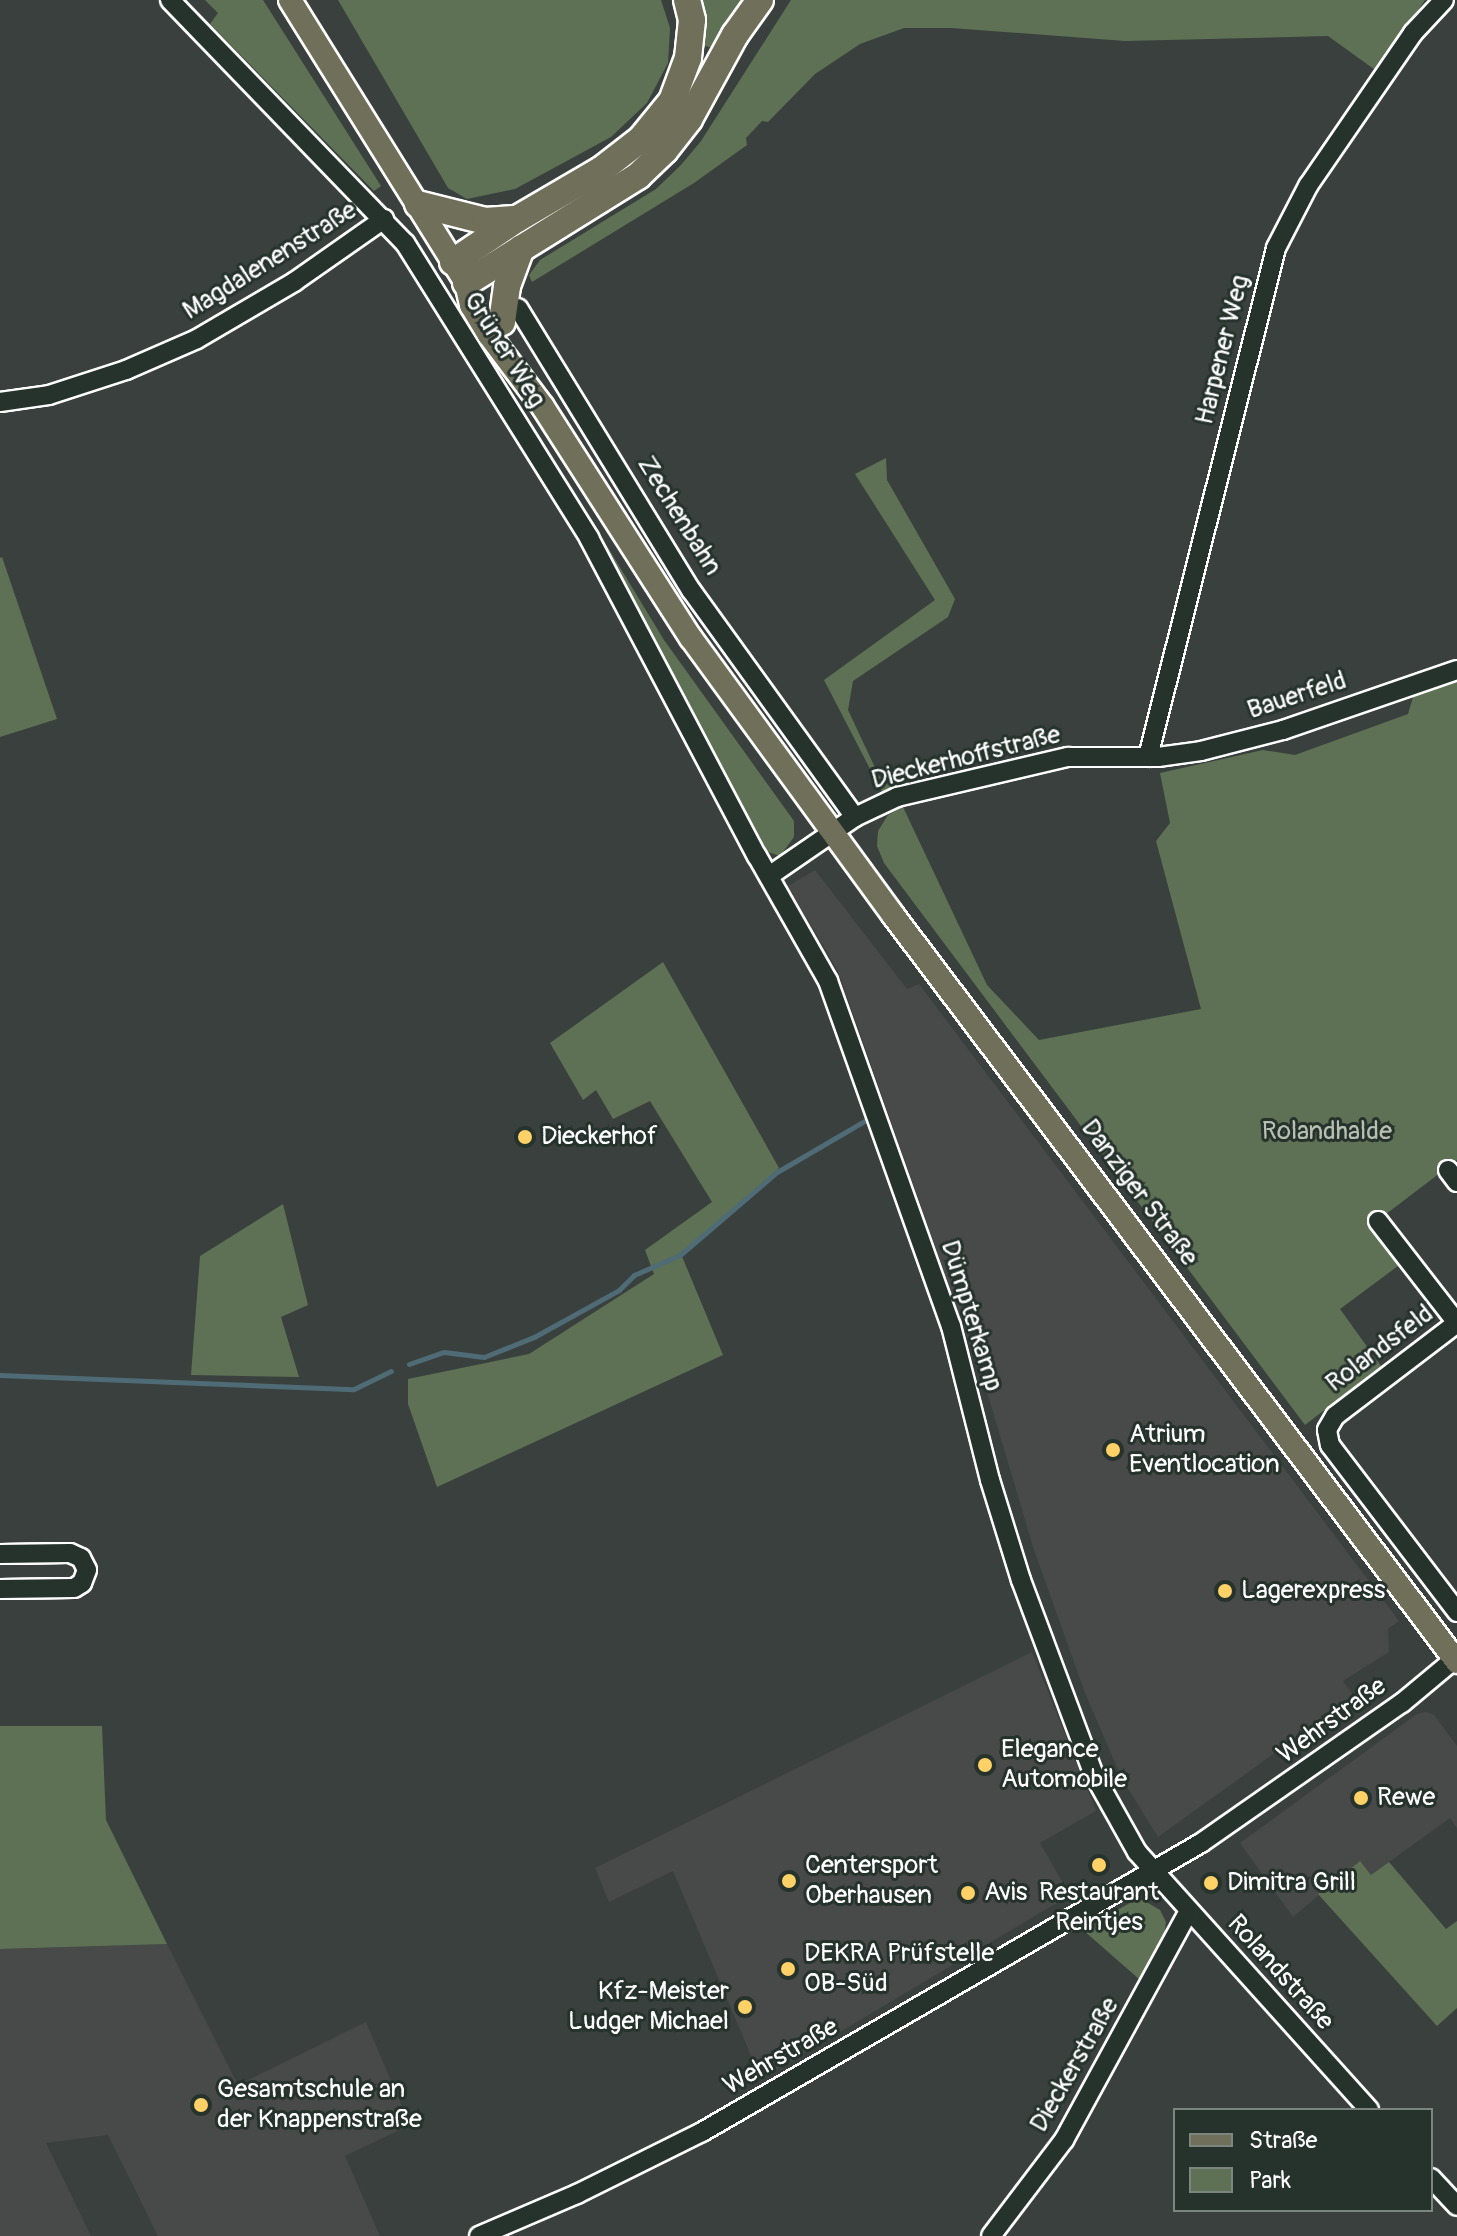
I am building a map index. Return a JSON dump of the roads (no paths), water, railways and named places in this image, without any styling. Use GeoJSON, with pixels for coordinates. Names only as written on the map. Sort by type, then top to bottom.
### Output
{"type":"FeatureCollection","features":[{"type":"Feature","properties":{"kind":"highway"},"geometry":{"type":"LineString","coordinates":[[459,272],[517,219],[601,170],[641,139],[672,101],[688,58],[692,20],[687,0]]}},
{"type":"Feature","properties":{"kind":"highway"},"geometry":{"type":"LineString","coordinates":[[459,272],[521,248],[638,176],[665,150],[689,119],[735,35],[760,0]]}},
{"type":"Feature","properties":{"kind":"highway"},"geometry":{"type":"LineString","coordinates":[[418,204],[485,221],[517,219]]}},
{"type":"Feature","properties":{"kind":"highway"},"geometry":{"type":"LineString","coordinates":[[510,315],[507,286],[521,248]]}},
{"type":"Feature","properties":{"kind":"main road","name":"Zechenbahn"},"geometry":{"type":"LineString","coordinates":[[290,0],[459,272],[471,305],[489,335],[543,407],[691,638],[776,758]]}},
{"type":"Feature","properties":{"kind":"main road","name":"Zechenbahn"},"geometry":{"type":"LineString","coordinates":[[459,272],[485,299],[510,315],[543,407]]}},
{"type":"Feature","properties":{"kind":"main road","name":"Danziger Straße"},"geometry":{"type":"LineString","coordinates":[[776,758],[1456,1660]]}},
{"type":"Feature","properties":{"kind":"street","name":"Grüner Weg"},"geometry":{"type":"LineString","coordinates":[[170,0],[405,243],[489,372],[589,538],[719,784]]}},
{"type":"Feature","properties":{"kind":"street","name":"Harpener Weg"},"geometry":{"type":"LineString","coordinates":[[1148,757],[1276,248],[1308,186],[1413,33],[1444,0]]}},
{"type":"Feature","properties":{"kind":"street","name":"Magdalenenstraße"},"geometry":{"type":"LineString","coordinates":[[0,402],[49,395],[126,370],[197,339],[294,282],[384,219]]}},
{"type":"Feature","properties":{"kind":"street","name":"Zechenbahn"},"geometry":{"type":"LineString","coordinates":[[510,315],[691,590],[855,817]]}},
{"type":"Feature","properties":{"kind":"street","name":"Bauerfeld"},"geometry":{"type":"LineString","coordinates":[[1148,757],[1179,755],[1283,730],[1457,670]]}},
{"type":"Feature","properties":{"kind":"street","name":"Dieckerhoffstraße"},"geometry":{"type":"LineString","coordinates":[[769,876],[855,817],[897,797],[1068,757],[1107,754],[1148,757]]}},
{"type":"Feature","properties":{"kind":"street","name":"Dümpterkamp"},"geometry":{"type":"LineString","coordinates":[[719,784],[822,969],[951,1326],[990,1480],[1053,1671],[1108,1804],[1154,1871]]}},
{"type":"Feature","properties":{"kind":"street","name":"Rolandsfeld"},"geometry":{"type":"LineString","coordinates":[[1378,1221],[1457,1323],[1335,1416],[1327,1430],[1330,1445],[1457,1612]]}},
{"type":"Feature","properties":{"kind":"street"},"geometry":{"type":"LineString","coordinates":[[0,1554],[66,1553],[78,1556],[86,1565],[84,1579],[77,1587],[0,1589]]}},
{"type":"Feature","properties":{"kind":"street","name":"Wehrstraße"},"geometry":{"type":"LineString","coordinates":[[479,2236],[577,2194],[689,2139],[1154,1871],[1247,1814],[1402,1703],[1456,1660]]}},
{"type":"Feature","properties":{"kind":"street","name":"Rolandstraße"},"geometry":{"type":"LineString","coordinates":[[1154,1871],[1367,2108]]}},
{"type":"Feature","properties":{"kind":"street","name":"Dieckerstraße"},"geometry":{"type":"LineString","coordinates":[[991,2236],[1069,2133],[1189,1911]]}},
{"type":"Feature","properties":{"kind":"street"},"geometry":{"type":"LineString","coordinates":[[1433,2180],[1457,2206]]}},
{"type":"Feature","properties":{"kind":"waterway"},"geometry":{"type":"LineString","coordinates":[[409,1364],[444,1352],[484,1357],[534,1337],[619,1290],[634,1275],[680,1255],[777,1172],[866,1120]]}},
{"type":"Feature","properties":{"kind":"waterway"},"geometry":{"type":"LineString","coordinates":[[0,1375],[354,1389],[391,1371]]}},
{"type":"Feature","properties":{"kind":"place","name":"Dieckerhof"},"geometry":{"type":"Point","coordinates":[525,1137]}},
{"type":"Feature","properties":{"kind":"place","name":"Atrium Eventlocation"},"geometry":{"type":"Point","coordinates":[1113,1450]}},
{"type":"Feature","properties":{"kind":"place","name":"Lagerexpress"},"geometry":{"type":"Point","coordinates":[1225,1591]}},
{"type":"Feature","properties":{"kind":"place","name":"Elegance Automobile"},"geometry":{"type":"Point","coordinates":[985,1765]}},
{"type":"Feature","properties":{"kind":"place","name":"Rewe"},"geometry":{"type":"Point","coordinates":[1361,1798]}},
{"type":"Feature","properties":{"kind":"place","name":"Restaurant Reintjes"},"geometry":{"type":"Point","coordinates":[1099,1865]}},
{"type":"Feature","properties":{"kind":"place","name":"Centersport Oberhausen"},"geometry":{"type":"Point","coordinates":[789,1881]}},
{"type":"Feature","properties":{"kind":"place","name":"Dimitra Grill"},"geometry":{"type":"Point","coordinates":[1211,1883]}},
{"type":"Feature","properties":{"kind":"place","name":"Avis"},"geometry":{"type":"Point","coordinates":[968,1893]}},
{"type":"Feature","properties":{"kind":"place","name":"DEKRA Prüfstelle OB-Süd"},"geometry":{"type":"Point","coordinates":[788,1969]}},
{"type":"Feature","properties":{"kind":"place","name":"Kfz-Meister Ludger Michael"},"geometry":{"type":"Point","coordinates":[745,2007]}},
{"type":"Feature","properties":{"kind":"place","name":"Gesamtschule an der Knappenstraße"},"geometry":{"type":"Point","coordinates":[201,2105]}},
{"type":"Feature","properties":{"kind":"park label","name":"Rolandhalde"},"geometry":{"type":"Point","coordinates":[1327,1132]}}]}
